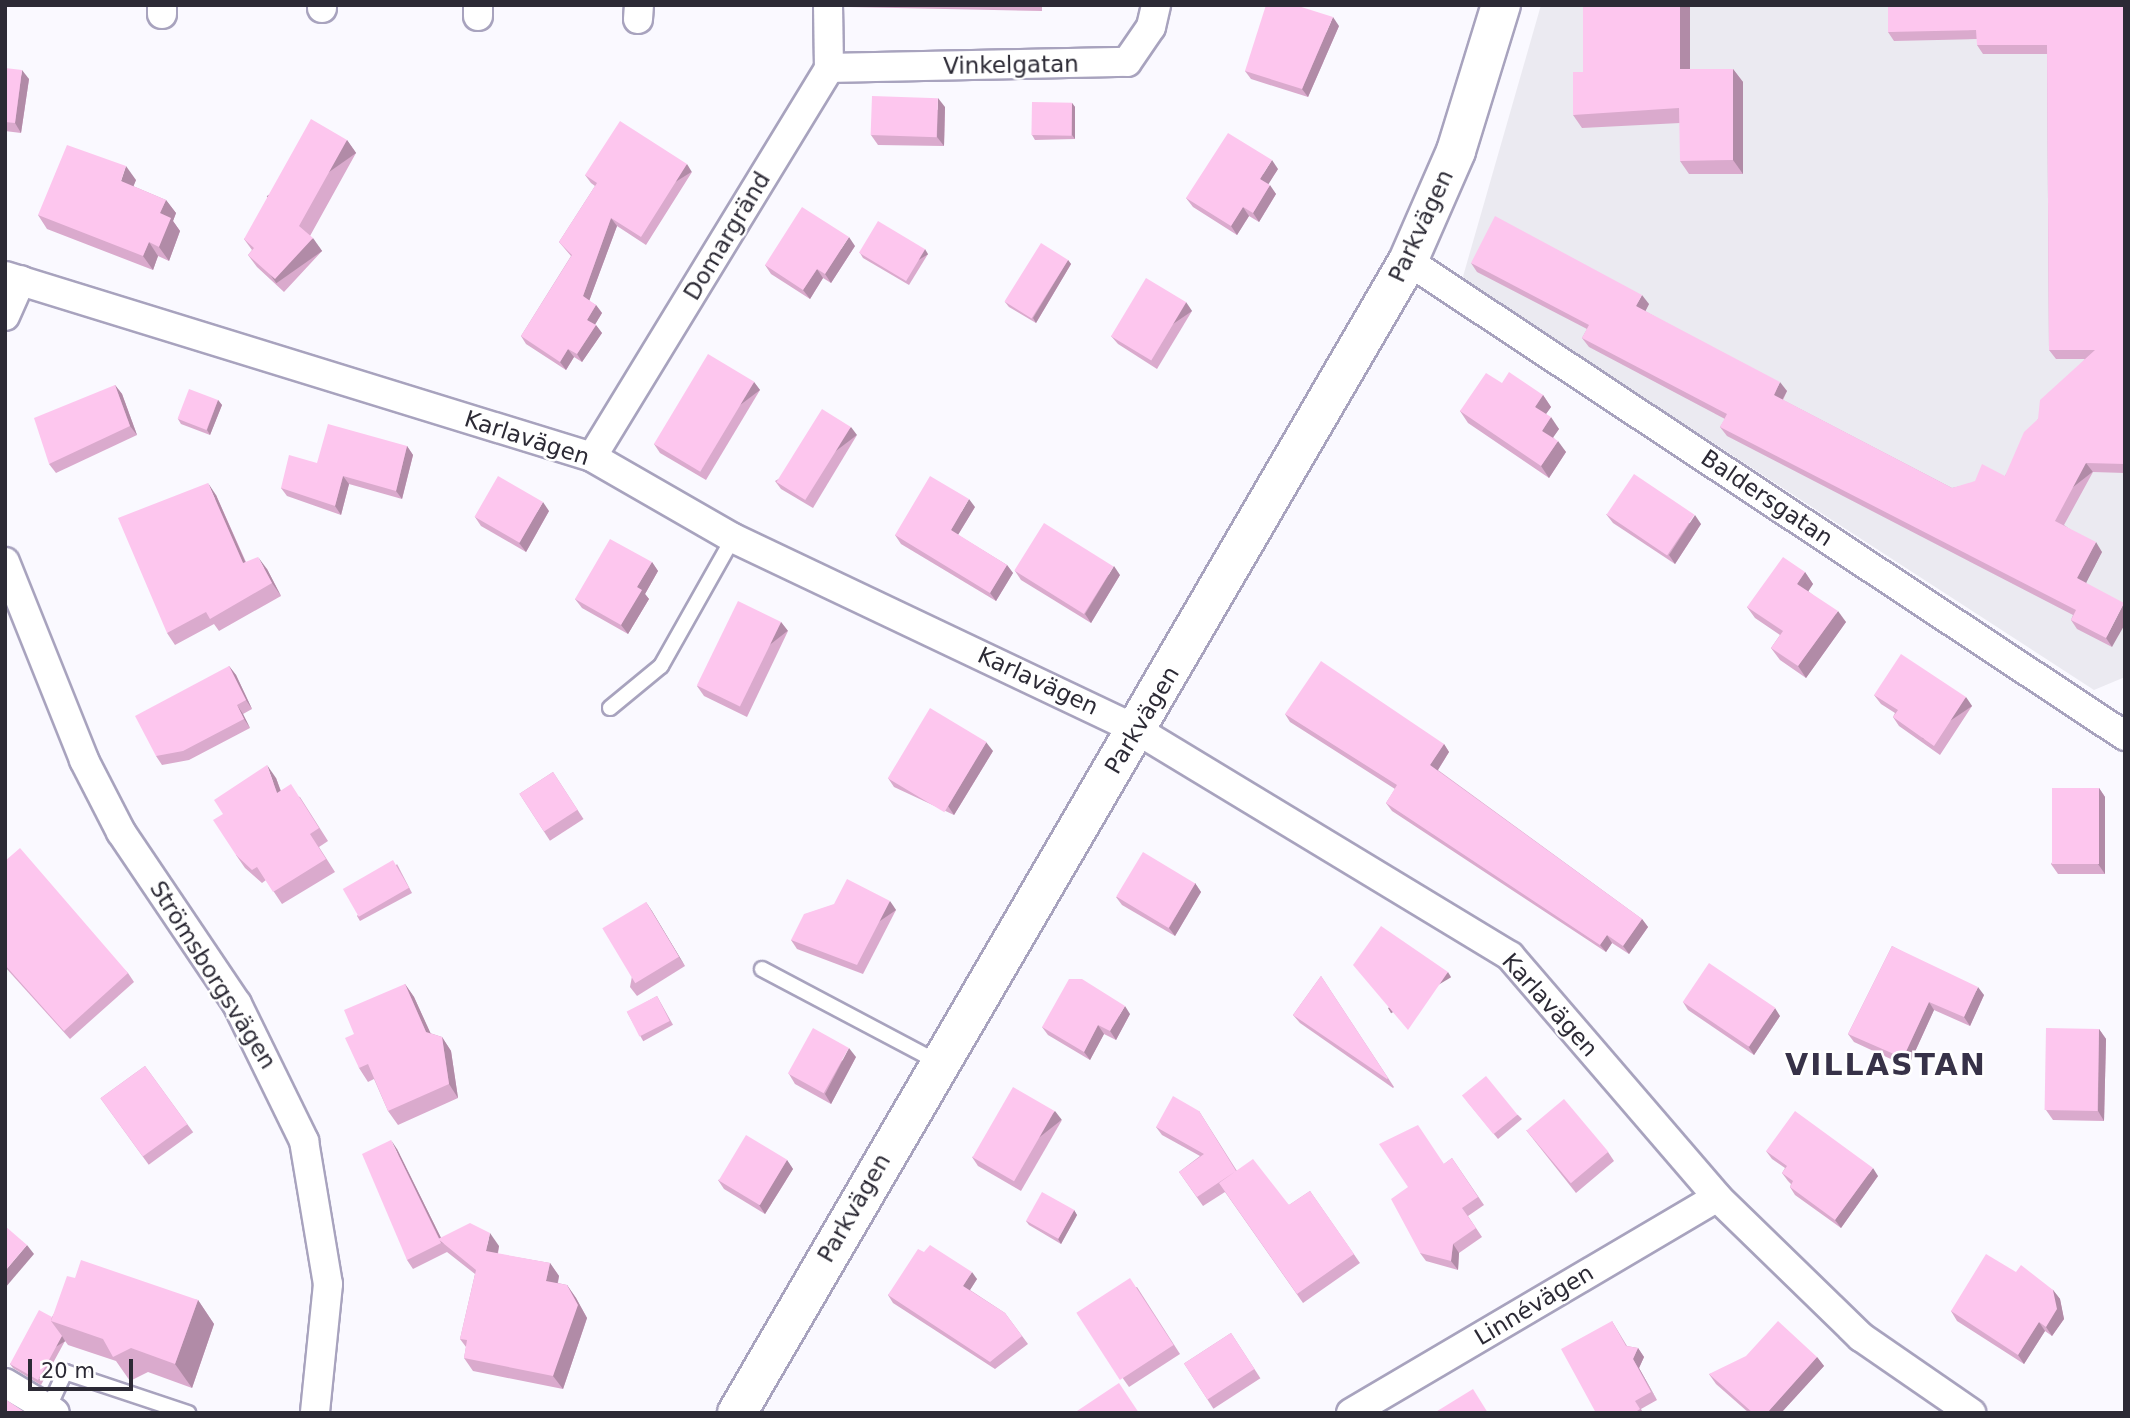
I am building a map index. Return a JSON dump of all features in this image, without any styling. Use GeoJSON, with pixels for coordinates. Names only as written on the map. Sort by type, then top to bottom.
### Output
{"type":"FeatureCollection","features":[{"type":"Feature","properties":{"kind":"main road","name":"Parkvägen"},"geometry":{"type":"LineString","coordinates":[[737,1413],[938,1062],[1137,730],[1408,261],[1456,151],[1501,5]]}},
{"type":"Feature","properties":{"kind":"street"},"geometry":{"type":"LineString","coordinates":[[828,5],[829,68]]}},
{"type":"Feature","properties":{"kind":"street","name":"Vinkelgatan"},"geometry":{"type":"LineString","coordinates":[[829,68],[1128,62],[1151,27],[1156,5]]}},
{"type":"Feature","properties":{"kind":"street","name":"Domargränd"},"geometry":{"type":"LineString","coordinates":[[592,457],[829,68]]}},
{"type":"Feature","properties":{"kind":"street","name":"Baldersgatan"},"geometry":{"type":"LineString","coordinates":[[1408,261],[2125,736]]}},
{"type":"Feature","properties":{"kind":"street"},"geometry":{"type":"LineString","coordinates":[[5,316],[13,278]]}},
{"type":"Feature","properties":{"kind":"street","name":"Karlavägen"},"geometry":{"type":"LineString","coordinates":[[13,278],[592,457],[733,538],[1137,730],[1510,957],[1717,1197],[1861,1337],[1971,1413]]}},
{"type":"Feature","properties":{"kind":"street","name":"Strömsborgsvägen"},"geometry":{"type":"LineString","coordinates":[[5,562],[9,591],[121,832],[237,1004],[303,1141],[328,1284],[315,1413]]}},
{"type":"Feature","properties":{"kind":"street","name":"Linnévägen"},"geometry":{"type":"LineString","coordinates":[[1351,1413],[1717,1197]]}},
{"type":"Feature","properties":{"kind":"street"},"geometry":{"type":"LineString","coordinates":[[5,1383],[51,1411]]}},
{"type":"Feature","properties":{"kind":"lane"},"geometry":{"type":"LineString","coordinates":[[610,708],[661,666],[733,538]]}},
{"type":"Feature","properties":{"kind":"lane"},"geometry":{"type":"LineString","coordinates":[[762,969],[938,1062]]}},
{"type":"Feature","properties":{"kind":"lane"},"geometry":{"type":"LineString","coordinates":[[51,1411],[65,1372],[188,1413]]}},
{"type":"Feature","properties":{"kind":"shaded area"},"geometry":{"type":"Polygon","coordinates":[[[1541,5],[2125,5],[2125,677],[2094,690],[1462,280],[1541,5]]]}},
{"type":"Feature","properties":{"kind":"building"},"geometry":{"type":"Polygon","coordinates":[[[1266,5],[1295,5],[1333,17],[1302,89],[1245,71],[1266,5]]]}},
{"type":"Feature","properties":{"kind":"building"},"geometry":{"type":"Polygon","coordinates":[[[1583,5],[1680,5],[1680,69],[1733,69],[1733,160],[1680,161],[1679,108],[1573,115],[1573,72],[1583,72],[1583,5]]]}},
{"type":"Feature","properties":{"kind":"building"},"geometry":{"type":"Polygon","coordinates":[[[1888,5],[2125,5],[2125,464],[2086,463],[2055,521],[2096,542],[2077,578],[2124,603],[2106,638],[2071,620],[2076,610],[1720,427],[1727,414],[1582,338],[1589,325],[1471,263],[1495,216],[1642,295],[1636,306],[1780,382],[1774,395],[1952,488],[1975,481],[1982,464],[2005,476],[2024,432],[2038,419],[2040,400],[2095,350],[2049,350],[2047,45],[1977,45],[1976,30],[1888,32],[1888,5]]]}},
{"type":"Feature","properties":{"kind":"building"},"geometry":{"type":"Polygon","coordinates":[[[5,68],[22,70],[15,123],[5,122],[5,68]]]}},
{"type":"Feature","properties":{"kind":"building"},"geometry":{"type":"Polygon","coordinates":[[[872,96],[938,98],[937,137],[871,135],[872,96]]]}},
{"type":"Feature","properties":{"kind":"building"},"geometry":{"type":"Polygon","coordinates":[[[1032,102],[1072,103],[1071,136],[1031,135],[1032,102]]]}},
{"type":"Feature","properties":{"kind":"building"},"geometry":{"type":"Polygon","coordinates":[[[311,119],[347,140],[299,226],[313,238],[275,279],[248,255],[254,248],[244,239],[311,119]]]}},
{"type":"Feature","properties":{"kind":"building"},"geometry":{"type":"Polygon","coordinates":[[[620,121],[687,164],[641,237],[611,218],[583,296],[596,305],[587,320],[596,325],[577,354],[568,349],[560,362],[521,336],[572,255],[559,242],[597,183],[585,175],[620,121]]]}},
{"type":"Feature","properties":{"kind":"building"},"geometry":{"type":"Polygon","coordinates":[[[1228,133],[1272,160],[1260,179],[1270,185],[1253,213],[1243,207],[1231,226],[1186,198],[1228,133]]]}},
{"type":"Feature","properties":{"kind":"building"},"geometry":{"type":"Polygon","coordinates":[[[67,145],[126,166],[121,181],[166,200],[160,213],[171,218],[159,247],[149,242],[143,256],[38,215],[67,145]]]}},
{"type":"Feature","properties":{"kind":"building"},"geometry":{"type":"Polygon","coordinates":[[[802,207],[849,237],[825,274],[817,269],[803,290],[765,265],[802,207]]]}},
{"type":"Feature","properties":{"kind":"building"},"geometry":{"type":"Polygon","coordinates":[[[878,221],[925,249],[906,281],[859,253],[878,221]]]}},
{"type":"Feature","properties":{"kind":"building"},"geometry":{"type":"Polygon","coordinates":[[[1041,243],[1068,260],[1032,318],[1004,302],[1041,243]]]}},
{"type":"Feature","properties":{"kind":"building"},"geometry":{"type":"Polygon","coordinates":[[[1146,278],[1186,302],[1151,360],[1111,336],[1146,278]]]}},
{"type":"Feature","properties":{"kind":"building"},"geometry":{"type":"Polygon","coordinates":[[[708,354],[754,382],[700,472],[654,444],[708,354]]]}},
{"type":"Feature","properties":{"kind":"building"},"geometry":{"type":"Polygon","coordinates":[[[1509,372],[1543,395],[1535,407],[1551,417],[1542,431],[1558,441],[1541,466],[1460,411],[1486,373],[1502,383],[1509,372]]]}},
{"type":"Feature","properties":{"kind":"building"},"geometry":{"type":"Polygon","coordinates":[[[115,385],[130,426],[49,464],[34,418],[115,385]]]}},
{"type":"Feature","properties":{"kind":"building"},"geometry":{"type":"Polygon","coordinates":[[[189,389],[218,400],[206,430],[178,419],[189,389]]]}},
{"type":"Feature","properties":{"kind":"building"},"geometry":{"type":"Polygon","coordinates":[[[822,409],[851,427],[805,500],[776,482],[822,409]]]}},
{"type":"Feature","properties":{"kind":"building"},"geometry":{"type":"Polygon","coordinates":[[[328,424],[407,446],[396,491],[343,476],[335,506],[281,488],[289,455],[317,463],[328,424]]]}},
{"type":"Feature","properties":{"kind":"building"},"geometry":{"type":"Polygon","coordinates":[[[1634,474],[1695,515],[1667,555],[1607,515],[1634,474]]]}},
{"type":"Feature","properties":{"kind":"building"},"geometry":{"type":"Polygon","coordinates":[[[498,476],[543,502],[520,543],[475,517],[498,476]]]}},
{"type":"Feature","properties":{"kind":"building"},"geometry":{"type":"Polygon","coordinates":[[[930,476],[969,499],[951,530],[1007,565],[990,593],[895,535],[930,476]]]}},
{"type":"Feature","properties":{"kind":"building"},"geometry":{"type":"Polygon","coordinates":[[[208,483],[243,563],[258,557],[272,583],[210,619],[206,612],[167,633],[118,518],[208,483]]]}},
{"type":"Feature","properties":{"kind":"building"},"geometry":{"type":"Polygon","coordinates":[[[1044,523],[1114,566],[1084,614],[1014,570],[1044,523]]]}},
{"type":"Feature","properties":{"kind":"building"},"geometry":{"type":"Polygon","coordinates":[[[610,539],[652,562],[637,587],[642,590],[621,625],[575,599],[610,539]]]}},
{"type":"Feature","properties":{"kind":"building"},"geometry":{"type":"Polygon","coordinates":[[[1783,557],[1805,572],[1797,584],[1838,611],[1798,666],[1771,648],[1783,631],[1747,607],[1783,557]]]}},
{"type":"Feature","properties":{"kind":"building"},"geometry":{"type":"Polygon","coordinates":[[[738,601],[781,622],[740,707],[697,685],[738,601]]]}},
{"type":"Feature","properties":{"kind":"building"},"geometry":{"type":"Polygon","coordinates":[[[1901,654],[1966,697],[1934,746],[1893,717],[1898,710],[1874,695],[1901,654]]]}},
{"type":"Feature","properties":{"kind":"building"},"geometry":{"type":"Polygon","coordinates":[[[1321,661],[1444,744],[1430,765],[1642,919],[1623,946],[1607,935],[1600,945],[1386,803],[1397,785],[1285,714],[1321,661]]]}},
{"type":"Feature","properties":{"kind":"building"},"geometry":{"type":"Polygon","coordinates":[[[229,666],[246,700],[237,705],[244,719],[183,751],[156,756],[135,716],[229,666]]]}},
{"type":"Feature","properties":{"kind":"building"},"geometry":{"type":"Polygon","coordinates":[[[930,708],[987,742],[944,812],[888,778],[930,708]]]}},
{"type":"Feature","properties":{"kind":"building"},"geometry":{"type":"Polygon","coordinates":[[[267,765],[277,793],[291,784],[319,828],[310,834],[326,859],[273,892],[257,867],[252,870],[236,855],[213,820],[223,814],[214,800],[267,765]]]}},
{"type":"Feature","properties":{"kind":"building"},"geometry":{"type":"Polygon","coordinates":[[[553,772],[578,810],[544,832],[519,794],[553,772]]]}},
{"type":"Feature","properties":{"kind":"building"},"geometry":{"type":"Polygon","coordinates":[[[2052,788],[2099,788],[2099,864],[2052,864],[2052,788]]]}},
{"type":"Feature","properties":{"kind":"building"},"geometry":{"type":"Polygon","coordinates":[[[20,848],[128,973],[64,1031],[5,965],[5,861],[20,848]]]}},
{"type":"Feature","properties":{"kind":"building"},"geometry":{"type":"Polygon","coordinates":[[[1143,852],[1195,883],[1169,928],[1116,897],[1143,852]]]}},
{"type":"Feature","properties":{"kind":"building"},"geometry":{"type":"Polygon","coordinates":[[[393,860],[409,888],[359,917],[343,889],[393,860]]]}},
{"type":"Feature","properties":{"kind":"building"},"geometry":{"type":"Polygon","coordinates":[[[847,879],[890,901],[857,965],[791,940],[804,914],[834,904],[847,879]]]}},
{"type":"Feature","properties":{"kind":"building"},"geometry":{"type":"Polygon","coordinates":[[[646,902],[679,957],[635,983],[602,928],[646,902]]]}},
{"type":"Feature","properties":{"kind":"building"},"geometry":{"type":"Polygon","coordinates":[[[1381,926],[1448,972],[1408,1030],[1353,965],[1381,926]]]}},
{"type":"Feature","properties":{"kind":"building"},"geometry":{"type":"Polygon","coordinates":[[[1892,946],[1978,987],[1964,1017],[1929,1002],[1903,1058],[1848,1034],[1892,946]]]}},
{"type":"Feature","properties":{"kind":"building"},"geometry":{"type":"Polygon","coordinates":[[[1709,963],[1775,1008],[1749,1047],[1683,1002],[1709,963]]]}},
{"type":"Feature","properties":{"kind":"building"},"geometry":{"type":"Polygon","coordinates":[[[1321,976],[1388,1078],[1387,1079],[1293,1015],[1321,976]]]}},
{"type":"Feature","properties":{"kind":"building"},"geometry":{"type":"Polygon","coordinates":[[[1069,979],[1082,979],[1125,1006],[1110,1031],[1098,1025],[1084,1052],[1042,1027],[1069,979]]]}},
{"type":"Feature","properties":{"kind":"building"},"geometry":{"type":"Polygon","coordinates":[[[405,984],[426,1032],[442,1037],[449,1084],[388,1111],[368,1064],[359,1068],[345,1038],[354,1034],[344,1010],[405,984]]]}},
{"type":"Feature","properties":{"kind":"building"},"geometry":{"type":"Polygon","coordinates":[[[657,996],[670,1021],[639,1036],[627,1011],[657,996]]]}},
{"type":"Feature","properties":{"kind":"building"},"geometry":{"type":"Polygon","coordinates":[[[813,1028],[849,1048],[824,1093],[788,1073],[813,1028]]]}},
{"type":"Feature","properties":{"kind":"building"},"geometry":{"type":"Polygon","coordinates":[[[2046,1028],[2099,1029],[2098,1111],[2045,1110],[2046,1028]]]}},
{"type":"Feature","properties":{"kind":"building"},"geometry":{"type":"Polygon","coordinates":[[[145,1066],[187,1124],[143,1157],[101,1098],[145,1066]]]}},
{"type":"Feature","properties":{"kind":"building"},"geometry":{"type":"Polygon","coordinates":[[[1486,1076],[1517,1115],[1493,1134],[1462,1096],[1486,1076]]]}},
{"type":"Feature","properties":{"kind":"building"},"geometry":{"type":"Polygon","coordinates":[[[1013,1087],[1055,1111],[1014,1181],[972,1157],[1013,1087]]]}},
{"type":"Feature","properties":{"kind":"building"},"geometry":{"type":"Polygon","coordinates":[[[1173,1096],[1199,1111],[1236,1171],[1197,1197],[1179,1172],[1204,1154],[1156,1127],[1173,1096]]]}},
{"type":"Feature","properties":{"kind":"building"},"geometry":{"type":"Polygon","coordinates":[[[1564,1099],[1608,1152],[1571,1183],[1526,1130],[1564,1099]]]}},
{"type":"Feature","properties":{"kind":"building"},"geometry":{"type":"Polygon","coordinates":[[[1795,1111],[1873,1168],[1835,1220],[1790,1187],[1793,1181],[1782,1173],[1787,1166],[1766,1151],[1795,1111]]]}},
{"type":"Feature","properties":{"kind":"building"},"geometry":{"type":"Polygon","coordinates":[[[1418,1125],[1444,1164],[1452,1158],[1478,1197],[1462,1208],[1476,1228],[1453,1244],[1451,1261],[1420,1253],[1391,1199],[1408,1187],[1379,1144],[1418,1125]]]}},
{"type":"Feature","properties":{"kind":"building"},"geometry":{"type":"Polygon","coordinates":[[[746,1135],[787,1160],[760,1205],[719,1180],[746,1135]]]}},
{"type":"Feature","properties":{"kind":"building"},"geometry":{"type":"Polygon","coordinates":[[[391,1140],[441,1243],[407,1260],[362,1154],[391,1140]]]}},
{"type":"Feature","properties":{"kind":"building"},"geometry":{"type":"Polygon","coordinates":[[[1253,1159],[1289,1205],[1310,1191],[1354,1254],[1297,1294],[1219,1183],[1253,1159]]]}},
{"type":"Feature","properties":{"kind":"building"},"geometry":{"type":"Polygon","coordinates":[[[1042,1192],[1074,1210],[1058,1239],[1026,1221],[1042,1192]]]}},
{"type":"Feature","properties":{"kind":"building"},"geometry":{"type":"Polygon","coordinates":[[[470,1223],[490,1233],[486,1251],[550,1263],[546,1281],[567,1285],[578,1305],[553,1376],[464,1358],[467,1340],[460,1339],[476,1270],[438,1239],[470,1223]]]}},
{"type":"Feature","properties":{"kind":"building"},"geometry":{"type":"Polygon","coordinates":[[[5,1226],[27,1245],[5,1271],[5,1226]]]}},
{"type":"Feature","properties":{"kind":"building"},"geometry":{"type":"Polygon","coordinates":[[[930,1245],[972,1272],[963,1286],[1005,1313],[1022,1336],[990,1362],[888,1295],[918,1249],[924,1252],[930,1245]]]}},
{"type":"Feature","properties":{"kind":"building"},"geometry":{"type":"Polygon","coordinates":[[[1986,1254],[2016,1272],[2021,1265],[2053,1290],[2057,1309],[2046,1327],[2039,1322],[2018,1355],[1951,1311],[1986,1254]]]}},
{"type":"Feature","properties":{"kind":"building"},"geometry":{"type":"Polygon","coordinates":[[[81,1260],[198,1300],[175,1364],[131,1348],[113,1357],[103,1339],[51,1321],[67,1276],[75,1278],[81,1260]]]}},
{"type":"Feature","properties":{"kind":"building"},"geometry":{"type":"Polygon","coordinates":[[[1130,1278],[1174,1345],[1120,1380],[1076,1313],[1130,1278]]]}},
{"type":"Feature","properties":{"kind":"building"},"geometry":{"type":"Polygon","coordinates":[[[39,1310],[52,1317],[51,1321],[62,1336],[38,1380],[10,1364],[39,1310]]]}},
{"type":"Feature","properties":{"kind":"building"},"geometry":{"type":"Polygon","coordinates":[[[1612,1321],[1626,1346],[1638,1348],[1633,1359],[1651,1392],[1635,1401],[1640,1409],[1634,1413],[1596,1413],[1561,1349],[1612,1321]]]}},
{"type":"Feature","properties":{"kind":"building"},"geometry":{"type":"Polygon","coordinates":[[[1778,1321],[1817,1357],[1767,1413],[1753,1413],[1709,1374],[1746,1356],[1778,1321]]]}},
{"type":"Feature","properties":{"kind":"building"},"geometry":{"type":"Polygon","coordinates":[[[1231,1333],[1254,1369],[1207,1400],[1184,1363],[1231,1333]]]}},
{"type":"Feature","properties":{"kind":"building"},"geometry":{"type":"Polygon","coordinates":[[[1119,1383],[1139,1413],[1074,1413],[1119,1383]]]}},
{"type":"Feature","properties":{"kind":"building"},"geometry":{"type":"Polygon","coordinates":[[[1473,1389],[1488,1413],[1434,1413],[1473,1389]]]}},
{"type":"Feature","properties":{"kind":"building"},"geometry":{"type":"Polygon","coordinates":[[[5,1399],[26,1413],[5,1413],[5,1399]]]}},
{"type":"Feature","properties":{"kind":"district","name":"VILLASTAN"},"geometry":{"type":"Point","coordinates":[1886,1065]}}]}
